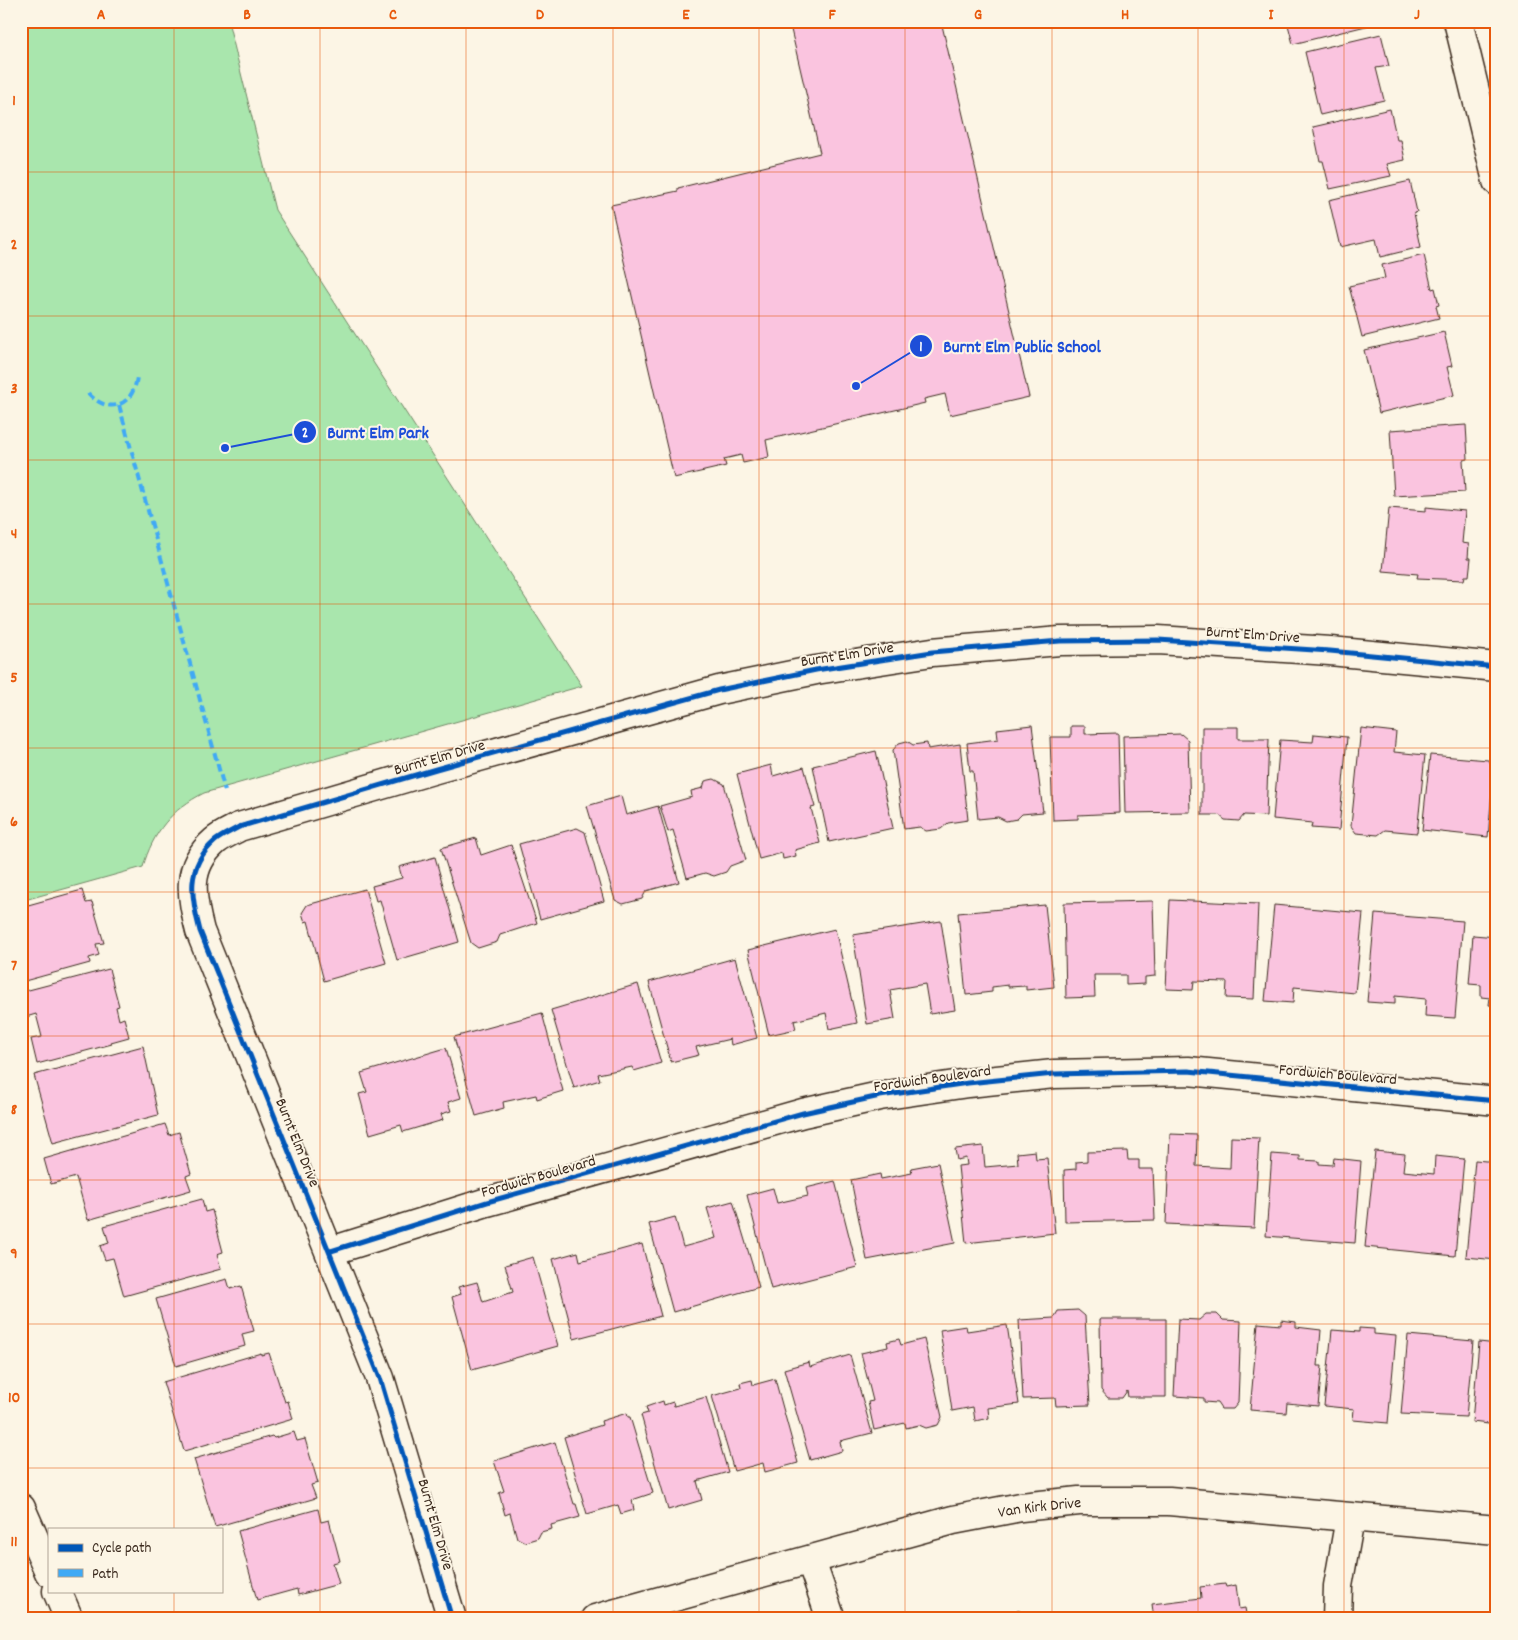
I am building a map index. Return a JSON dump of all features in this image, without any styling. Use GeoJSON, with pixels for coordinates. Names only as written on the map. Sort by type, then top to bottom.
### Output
{"type":"FeatureCollection","features":[{"type":"Feature","properties":{"kind":"street"},"geometry":{"type":"LineString","coordinates":[[1458,21],[1497,181]]}},
{"type":"Feature","properties":{"kind":"street","name":"Burnt Elm Drive"},"geometry":{"type":"LineString","coordinates":[[452,1619],[380,1378],[212,962],[194,908],[191,886],[195,870],[215,840],[240,827],[436,769],[719,690],[816,670],[932,652],[1026,644],[1124,639],[1303,649],[1497,667]]}},
{"type":"Feature","properties":{"kind":"street","name":"Fordwich Boulevard"},"geometry":{"type":"LineString","coordinates":[[330,1251],[478,1205],[803,1113],[880,1096],[968,1083],[1054,1074],[1188,1072],[1497,1101]]}},
{"type":"Feature","properties":{"kind":"street","name":"Van Kirk Drive"},"geometry":{"type":"LineString","coordinates":[[595,1619],[811,1561],[954,1520],[1021,1507],[1079,1501],[1169,1501],[1497,1530]]}},
{"type":"Feature","properties":{"kind":"street"},"geometry":{"type":"LineString","coordinates":[[21,1508],[48,1570]]}},
{"type":"Feature","properties":{"kind":"street"},"geometry":{"type":"LineString","coordinates":[[1337,1619],[1338,1586],[1350,1518]]}},
{"type":"Feature","properties":{"kind":"street"},"geometry":{"type":"LineString","coordinates":[[811,1561],[831,1619]]}},
{"type":"Feature","properties":{"kind":"street"},"geometry":{"type":"LineString","coordinates":[[57,1592],[69,1619]]}},
{"type":"Feature","properties":{"kind":"green space"},"geometry":{"type":"Polygon","coordinates":[[[21,21],[228,21],[275,210],[582,686],[204,793],[182,806],[165,823],[152,843],[143,867],[21,901],[21,21]]]}},
{"type":"Feature","properties":{"kind":"building"},"geometry":{"type":"Polygon","coordinates":[[[789,21],[941,21],[1029,397],[950,415],[945,394],[924,399],[925,403],[766,440],[769,457],[743,463],[741,455],[724,459],[726,466],[674,478],[611,205],[678,191],[678,188],[820,153],[789,21]]]}},
{"type":"Feature","properties":{"kind":"building"},"geometry":{"type":"Polygon","coordinates":[[[1287,21],[1369,21],[1370,25],[1293,44],[1287,21]]]}},
{"type":"Feature","properties":{"kind":"building"},"geometry":{"type":"Polygon","coordinates":[[[1381,34],[1389,66],[1376,68],[1384,100],[1320,115],[1305,52],[1381,34]]]}},
{"type":"Feature","properties":{"kind":"building"},"geometry":{"type":"Polygon","coordinates":[[[1390,109],[1397,140],[1401,140],[1405,160],[1387,164],[1391,176],[1330,189],[1323,161],[1320,161],[1313,127],[1390,109]]]}},
{"type":"Feature","properties":{"kind":"building"},"geometry":{"type":"Polygon","coordinates":[[[1410,181],[1417,212],[1414,213],[1421,247],[1380,257],[1376,239],[1340,247],[1329,200],[1410,181]]]}},
{"type":"Feature","properties":{"kind":"building"},"geometry":{"type":"Polygon","coordinates":[[[1424,255],[1432,289],[1435,288],[1439,305],[1436,306],[1439,318],[1362,337],[1349,286],[1385,278],[1382,265],[1424,255]]]}},
{"type":"Feature","properties":{"kind":"building"},"geometry":{"type":"Polygon","coordinates":[[[1444,332],[1452,366],[1447,367],[1454,395],[1379,413],[1364,350],[1444,332]]]}},
{"type":"Feature","properties":{"kind":"building"},"geometry":{"type":"Polygon","coordinates":[[[1466,425],[1468,459],[1463,460],[1465,492],[1394,496],[1390,430],[1466,425]]]}},
{"type":"Feature","properties":{"kind":"building"},"geometry":{"type":"Polygon","coordinates":[[[1426,507],[1465,511],[1462,543],[1469,544],[1468,558],[1471,558],[1469,576],[1465,576],[1464,580],[1417,578],[1418,574],[1383,571],[1389,508],[1426,511],[1426,507]]]}},
{"type":"Feature","properties":{"kind":"building"},"geometry":{"type":"Polygon","coordinates":[[[1032,725],[1043,812],[1022,814],[1017,819],[1006,821],[998,817],[978,819],[973,771],[970,771],[967,743],[998,739],[997,729],[1032,725]]]}},
{"type":"Feature","properties":{"kind":"building"},"geometry":{"type":"Polygon","coordinates":[[[1071,726],[1085,726],[1085,734],[1118,733],[1120,813],[1078,815],[1078,819],[1053,820],[1050,737],[1071,737],[1071,726]]]}},
{"type":"Feature","properties":{"kind":"building"},"geometry":{"type":"Polygon","coordinates":[[[1202,727],[1238,727],[1238,739],[1269,739],[1266,816],[1244,815],[1239,821],[1225,820],[1219,815],[1202,815],[1202,727]]]}},
{"type":"Feature","properties":{"kind":"building"},"geometry":{"type":"Polygon","coordinates":[[[1361,728],[1396,732],[1394,752],[1425,755],[1417,833],[1385,830],[1378,835],[1356,833],[1351,826],[1361,728]]]}},
{"type":"Feature","properties":{"kind":"building"},"geometry":{"type":"Polygon","coordinates":[[[1181,734],[1188,740],[1190,812],[1125,813],[1123,736],[1181,734]]]}},
{"type":"Feature","properties":{"kind":"building"},"geometry":{"type":"Polygon","coordinates":[[[1314,734],[1347,737],[1339,830],[1311,828],[1312,823],[1273,819],[1280,740],[1313,742],[1314,734]]]}},
{"type":"Feature","properties":{"kind":"building"},"geometry":{"type":"Polygon","coordinates":[[[907,741],[913,745],[927,743],[928,749],[960,744],[968,820],[948,823],[941,829],[926,831],[920,827],[904,829],[893,750],[899,743],[907,741]]]}},
{"type":"Feature","properties":{"kind":"building"},"geometry":{"type":"Polygon","coordinates":[[[876,751],[893,828],[829,842],[813,766],[876,751]]]}},
{"type":"Feature","properties":{"kind":"building"},"geometry":{"type":"Polygon","coordinates":[[[1430,755],[1488,760],[1494,767],[1488,837],[1422,830],[1430,755]]]}},
{"type":"Feature","properties":{"kind":"building"},"geometry":{"type":"Polygon","coordinates":[[[771,765],[773,776],[804,767],[815,807],[811,808],[820,843],[795,850],[796,856],[783,859],[782,853],[759,859],[737,774],[771,765]]]}},
{"type":"Feature","properties":{"kind":"building"},"geometry":{"type":"Polygon","coordinates":[[[714,779],[724,784],[746,860],[730,866],[726,872],[714,876],[705,873],[687,878],[673,830],[668,832],[660,806],[692,797],[691,791],[703,788],[705,781],[714,779]]]}},
{"type":"Feature","properties":{"kind":"building"},"geometry":{"type":"Polygon","coordinates":[[[621,796],[626,815],[658,806],[679,882],[646,891],[642,899],[623,904],[615,900],[587,806],[621,796]]]}},
{"type":"Feature","properties":{"kind":"building"},"geometry":{"type":"Polygon","coordinates":[[[577,828],[585,832],[604,901],[540,919],[519,844],[577,828]]]}},
{"type":"Feature","properties":{"kind":"building"},"geometry":{"type":"Polygon","coordinates":[[[476,838],[481,855],[511,845],[537,923],[500,935],[497,942],[478,948],[471,943],[441,848],[476,838]]]}},
{"type":"Feature","properties":{"kind":"building"},"geometry":{"type":"Polygon","coordinates":[[[435,857],[459,942],[397,960],[380,900],[376,901],[372,886],[402,878],[399,867],[435,857]]]}},
{"type":"Feature","properties":{"kind":"building"},"geometry":{"type":"Polygon","coordinates":[[[365,889],[386,963],[324,981],[308,921],[305,922],[302,913],[307,905],[365,889]]]}},
{"type":"Feature","properties":{"kind":"building"},"geometry":{"type":"Polygon","coordinates":[[[82,890],[86,903],[92,902],[104,943],[96,944],[99,955],[89,958],[90,963],[21,982],[21,907],[82,890]]]}},
{"type":"Feature","properties":{"kind":"building"},"geometry":{"type":"Polygon","coordinates":[[[1170,900],[1258,904],[1254,999],[1226,998],[1227,982],[1194,981],[1193,990],[1166,989],[1170,900]]]}},
{"type":"Feature","properties":{"kind":"building"},"geometry":{"type":"Polygon","coordinates":[[[1153,901],[1155,976],[1145,977],[1145,984],[1126,985],[1126,975],[1094,975],[1095,997],[1066,998],[1064,903],[1153,901]]]}},
{"type":"Feature","properties":{"kind":"building"},"geometry":{"type":"Polygon","coordinates":[[[1045,905],[1054,987],[1026,990],[1026,986],[1008,987],[1008,985],[992,987],[992,992],[966,995],[958,913],[1045,905]]]}},
{"type":"Feature","properties":{"kind":"building"},"geometry":{"type":"Polygon","coordinates":[[[1274,905],[1363,913],[1355,993],[1294,987],[1293,1003],[1265,1001],[1274,905]]]}},
{"type":"Feature","properties":{"kind":"building"},"geometry":{"type":"Polygon","coordinates":[[[1375,914],[1463,921],[1455,1018],[1425,1016],[1426,999],[1395,996],[1395,1004],[1367,1002],[1375,914]]]}},
{"type":"Feature","properties":{"kind":"building"},"geometry":{"type":"Polygon","coordinates":[[[941,921],[955,1010],[930,1014],[925,984],[890,990],[895,1019],[867,1024],[853,935],[941,921]]]}},
{"type":"Feature","properties":{"kind":"building"},"geometry":{"type":"Polygon","coordinates":[[[835,929],[857,1023],[829,1029],[826,1013],[794,1021],[796,1029],[769,1035],[748,950],[835,929]]]}},
{"type":"Feature","properties":{"kind":"building"},"geometry":{"type":"Polygon","coordinates":[[[1473,935],[1497,937],[1497,1006],[1489,1005],[1490,998],[1481,997],[1481,985],[1469,984],[1473,935]]]}},
{"type":"Feature","properties":{"kind":"building"},"geometry":{"type":"Polygon","coordinates":[[[735,958],[757,1038],[731,1045],[730,1039],[696,1047],[699,1055],[671,1062],[649,982],[735,958]]]}},
{"type":"Feature","properties":{"kind":"building"},"geometry":{"type":"Polygon","coordinates":[[[109,969],[119,1006],[116,1007],[119,1020],[124,1018],[129,1037],[111,1042],[112,1044],[37,1064],[31,1039],[42,1037],[36,1014],[26,1017],[21,992],[109,969]]]}},
{"type":"Feature","properties":{"kind":"building"},"geometry":{"type":"Polygon","coordinates":[[[638,984],[661,1063],[634,1071],[632,1067],[598,1074],[600,1080],[574,1088],[551,1010],[638,984]]]}},
{"type":"Feature","properties":{"kind":"building"},"geometry":{"type":"Polygon","coordinates":[[[542,1013],[563,1091],[537,1099],[536,1095],[503,1102],[504,1108],[476,1116],[454,1037],[542,1013]]]}},
{"type":"Feature","properties":{"kind":"building"},"geometry":{"type":"Polygon","coordinates":[[[143,1046],[158,1115],[53,1143],[34,1075],[143,1046]]]}},
{"type":"Feature","properties":{"kind":"building"},"geometry":{"type":"Polygon","coordinates":[[[446,1048],[461,1098],[448,1102],[451,1111],[441,1114],[443,1120],[403,1132],[401,1125],[370,1134],[359,1094],[367,1092],[361,1073],[446,1048]]]}},
{"type":"Feature","properties":{"kind":"building"},"geometry":{"type":"Polygon","coordinates":[[[165,1124],[169,1135],[179,1132],[191,1174],[186,1176],[191,1190],[88,1220],[76,1177],[51,1184],[44,1159],[165,1124]]]}},
{"type":"Feature","properties":{"kind":"building"},"geometry":{"type":"Polygon","coordinates":[[[1170,1134],[1197,1135],[1196,1166],[1230,1168],[1231,1137],[1259,1138],[1254,1228],[1166,1224],[1170,1134]]]}},
{"type":"Feature","properties":{"kind":"building"},"geometry":{"type":"Polygon","coordinates":[[[983,1146],[985,1167],[1018,1164],[1017,1153],[1035,1151],[1036,1159],[1047,1158],[1055,1233],[966,1243],[958,1166],[967,1165],[966,1158],[957,1160],[955,1149],[983,1146]]]}},
{"type":"Feature","properties":{"kind":"building"},"geometry":{"type":"Polygon","coordinates":[[[1127,1151],[1128,1160],[1139,1160],[1139,1169],[1153,1169],[1155,1220],[1065,1222],[1064,1170],[1076,1169],[1076,1162],[1087,1161],[1087,1152],[1127,1151]]]}},
{"type":"Feature","properties":{"kind":"building"},"geometry":{"type":"Polygon","coordinates":[[[1375,1151],[1405,1154],[1403,1171],[1434,1174],[1435,1156],[1464,1159],[1455,1256],[1365,1247],[1375,1151]]]}},
{"type":"Feature","properties":{"kind":"building"},"geometry":{"type":"Polygon","coordinates":[[[1272,1154],[1300,1156],[1300,1160],[1319,1161],[1319,1164],[1333,1165],[1334,1158],[1361,1161],[1355,1243],[1266,1236],[1272,1154]]]}},
{"type":"Feature","properties":{"kind":"building"},"geometry":{"type":"Polygon","coordinates":[[[1475,1160],[1497,1162],[1497,1260],[1466,1257],[1475,1160]]]}},
{"type":"Feature","properties":{"kind":"building"},"geometry":{"type":"Polygon","coordinates":[[[938,1163],[955,1243],[867,1260],[851,1180],[880,1174],[881,1179],[912,1173],[911,1168],[938,1163]]]}},
{"type":"Feature","properties":{"kind":"building"},"geometry":{"type":"Polygon","coordinates":[[[835,1181],[857,1267],[771,1289],[747,1195],[773,1188],[777,1203],[808,1196],[806,1188],[835,1181]]]}},
{"type":"Feature","properties":{"kind":"building"},"geometry":{"type":"Polygon","coordinates":[[[202,1199],[205,1212],[212,1210],[223,1252],[217,1254],[221,1269],[124,1296],[113,1258],[105,1260],[100,1246],[109,1243],[104,1226],[202,1199]]]}},
{"type":"Feature","properties":{"kind":"building"},"geometry":{"type":"Polygon","coordinates":[[[733,1201],[759,1287],[673,1312],[649,1224],[675,1217],[683,1247],[716,1238],[707,1208],[733,1201]]]}},
{"type":"Feature","properties":{"kind":"building"},"geometry":{"type":"Polygon","coordinates":[[[642,1244],[661,1316],[574,1339],[553,1259],[578,1252],[580,1261],[642,1244]]]}},
{"type":"Feature","properties":{"kind":"building"},"geometry":{"type":"Polygon","coordinates":[[[533,1257],[558,1346],[472,1370],[452,1297],[461,1294],[458,1287],[477,1282],[483,1302],[513,1292],[505,1265],[533,1257]]]}},
{"type":"Feature","properties":{"kind":"building"},"geometry":{"type":"Polygon","coordinates":[[[227,1279],[230,1289],[241,1286],[254,1331],[242,1334],[245,1346],[176,1366],[156,1299],[227,1279]]]}},
{"type":"Feature","properties":{"kind":"building"},"geometry":{"type":"Polygon","coordinates":[[[1078,1310],[1085,1316],[1090,1405],[1056,1406],[1055,1398],[1023,1399],[1019,1320],[1054,1318],[1058,1311],[1078,1310]]]}},
{"type":"Feature","properties":{"kind":"building"},"geometry":{"type":"Polygon","coordinates":[[[1206,1314],[1217,1314],[1223,1320],[1241,1321],[1238,1403],[1233,1409],[1221,1409],[1217,1403],[1204,1402],[1204,1398],[1174,1396],[1178,1319],[1199,1320],[1206,1314]]]}},
{"type":"Feature","properties":{"kind":"building"},"geometry":{"type":"Polygon","coordinates":[[[1100,1319],[1166,1319],[1166,1397],[1128,1397],[1127,1391],[1122,1398],[1108,1398],[1101,1390],[1100,1319]]]}},
{"type":"Feature","properties":{"kind":"building"},"geometry":{"type":"Polygon","coordinates":[[[1281,1320],[1296,1322],[1296,1327],[1321,1330],[1318,1366],[1322,1366],[1318,1406],[1287,1403],[1286,1413],[1250,1410],[1258,1323],[1281,1325],[1281,1320]]]}},
{"type":"Feature","properties":{"kind":"building"},"geometry":{"type":"Polygon","coordinates":[[[1007,1325],[1019,1404],[988,1408],[989,1418],[975,1421],[973,1407],[952,1411],[940,1330],[966,1326],[967,1331],[1007,1325]]]}},
{"type":"Feature","properties":{"kind":"building"},"geometry":{"type":"Polygon","coordinates":[[[1359,1328],[1374,1329],[1374,1334],[1396,1336],[1388,1423],[1353,1420],[1354,1409],[1324,1406],[1332,1330],[1359,1332],[1359,1328]]]}},
{"type":"Feature","properties":{"kind":"building"},"geometry":{"type":"Polygon","coordinates":[[[1408,1335],[1473,1341],[1466,1417],[1401,1414],[1408,1335]]]}},
{"type":"Feature","properties":{"kind":"building"},"geometry":{"type":"Polygon","coordinates":[[[899,1339],[901,1345],[924,1339],[942,1417],[938,1425],[926,1428],[919,1425],[906,1428],[905,1423],[874,1430],[868,1402],[873,1401],[861,1353],[888,1347],[887,1342],[899,1339]]]}},
{"type":"Feature","properties":{"kind":"building"},"geometry":{"type":"Polygon","coordinates":[[[1479,1342],[1497,1344],[1497,1425],[1472,1422],[1479,1342]]]}},
{"type":"Feature","properties":{"kind":"building"},"geometry":{"type":"Polygon","coordinates":[[[261,1353],[261,1355],[269,1353],[285,1402],[288,1401],[293,1419],[184,1451],[163,1382],[261,1353]]]}},
{"type":"Feature","properties":{"kind":"building"},"geometry":{"type":"Polygon","coordinates":[[[850,1355],[872,1433],[840,1441],[842,1451],[810,1460],[784,1369],[809,1362],[810,1367],[850,1355]]]}},
{"type":"Feature","properties":{"kind":"building"},"geometry":{"type":"Polygon","coordinates":[[[775,1379],[798,1463],[765,1472],[763,1463],[734,1471],[712,1396],[741,1388],[740,1383],[752,1380],[753,1385],[775,1379]]]}},
{"type":"Feature","properties":{"kind":"building"},"geometry":{"type":"Polygon","coordinates":[[[706,1397],[728,1472],[697,1481],[702,1500],[668,1510],[641,1415],[648,1413],[646,1407],[663,1401],[664,1405],[673,1402],[674,1406],[706,1397]]]}},
{"type":"Feature","properties":{"kind":"building"},"geometry":{"type":"Polygon","coordinates":[[[627,1413],[628,1417],[630,1417],[653,1493],[632,1500],[634,1510],[621,1514],[618,1505],[587,1514],[564,1437],[602,1425],[601,1421],[627,1413]]]}},
{"type":"Feature","properties":{"kind":"building"},"geometry":{"type":"Polygon","coordinates":[[[294,1432],[297,1441],[305,1439],[318,1483],[311,1485],[316,1498],[215,1527],[194,1459],[272,1436],[274,1438],[294,1432]]]}},
{"type":"Feature","properties":{"kind":"building"},"geometry":{"type":"Polygon","coordinates":[[[555,1442],[574,1504],[576,1504],[580,1517],[551,1525],[552,1529],[541,1532],[538,1538],[525,1542],[517,1538],[510,1513],[505,1515],[499,1493],[504,1491],[494,1461],[555,1442]]]}},
{"type":"Feature","properties":{"kind":"building"},"geometry":{"type":"Polygon","coordinates":[[[318,1509],[321,1522],[329,1520],[340,1561],[333,1563],[339,1584],[298,1595],[297,1589],[257,1600],[238,1531],[318,1509]]]}},
{"type":"Feature","properties":{"kind":"building"},"geometry":{"type":"Polygon","coordinates":[[[1225,1584],[1226,1587],[1236,1585],[1239,1609],[1245,1608],[1247,1619],[1154,1619],[1152,1604],[1201,1598],[1200,1587],[1225,1584]]]}},
{"type":"Feature","properties":{"kind":"building"},"geometry":{"type":"Polygon","coordinates":[[[1019,1610],[1022,1619],[998,1619],[1019,1610]]]}},
{"type":"Feature","properties":{"kind":"building"},"geometry":{"type":"Polygon","coordinates":[[[1449,1616],[1449,1619],[1411,1619],[1411,1617],[1449,1616]]]}},
{"type":"Feature","properties":{"kind":"marked path"},"geometry":{"type":"LineString","coordinates":[[88,393],[104,404],[111,406],[119,404],[130,395],[135,387],[137,377]]}},
{"type":"Feature","properties":{"kind":"marked path"},"geometry":{"type":"LineString","coordinates":[[119,405],[225,791]]}},
{"type":"Feature","properties":{"kind":"cycle path"},"geometry":{"type":"LineString","coordinates":[[452,1619],[380,1378],[200,931],[194,906],[193,883],[199,861],[205,851],[215,841],[239,827],[436,769],[719,690],[816,670],[932,652],[1060,641],[1158,640],[1330,651],[1497,667]]}},
{"type":"Feature","properties":{"kind":"cycle path"},"geometry":{"type":"LineString","coordinates":[[331,1251],[487,1202],[803,1113],[880,1096],[968,1083],[1054,1074],[1188,1071],[1497,1101]]}},
{"type":"Feature","properties":{"kind":"place","name":"Burnt Elm Public School"},"geometry":{"type":"Point","coordinates":[856,386]}},
{"type":"Feature","properties":{"kind":"place","name":"Burnt Elm Park"},"geometry":{"type":"Point","coordinates":[225,448]}}]}
